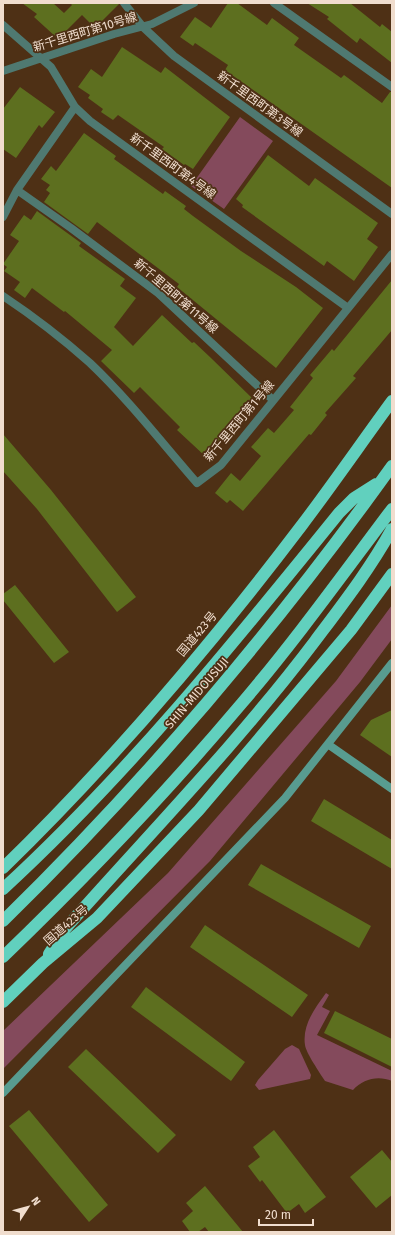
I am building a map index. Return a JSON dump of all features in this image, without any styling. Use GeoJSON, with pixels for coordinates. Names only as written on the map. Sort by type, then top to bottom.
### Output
{"type":"FeatureCollection","features":[{"type":"Feature","properties":{"kind":"highway","name":"国道423号"},"geometry":{"type":"LineString","coordinates":[[3,868],[114,752],[194,660],[302,526],[392,401]]}},
{"type":"Feature","properties":{"kind":"highway","name":"SHIN-MIDOUSUJI"},"geometry":{"type":"LineString","coordinates":[[3,921],[117,805],[218,690],[302,587],[392,466]]}},
{"type":"Feature","properties":{"kind":"highway"},"geometry":{"type":"LineString","coordinates":[[3,889],[59,837],[148,741],[233,642],[339,513],[354,498],[382,480]]}},
{"type":"Feature","properties":{"kind":"highway"},"geometry":{"type":"LineString","coordinates":[[3,956],[77,884],[134,825],[242,703],[392,509]]}},
{"type":"Feature","properties":{"kind":"highway"},"geometry":{"type":"LineString","coordinates":[[43,963],[65,929],[194,786],[289,675],[378,554],[392,529]]}},
{"type":"Feature","properties":{"kind":"highway","name":"国道423号"},"geometry":{"type":"LineString","coordinates":[[3,1002],[43,963],[97,918],[199,810],[346,636],[392,574]]}},
{"type":"Feature","properties":{"kind":"street","name":"新千里西町第3号線"},"geometry":{"type":"LineString","coordinates":[[124,3],[143,26],[174,56],[392,214]]}},
{"type":"Feature","properties":{"kind":"street","name":"新千里西町第10号線"},"geometry":{"type":"LineString","coordinates":[[3,71],[161,20],[194,3]]}},
{"type":"Feature","properties":{"kind":"street"},"geometry":{"type":"LineString","coordinates":[[274,3],[392,87]]}},
{"type":"Feature","properties":{"kind":"street","name":"新千里西町第4号線"},"geometry":{"type":"LineString","coordinates":[[3,25],[51,68],[74,107],[90,121],[348,308]]}},
{"type":"Feature","properties":{"kind":"street"},"geometry":{"type":"LineString","coordinates":[[3,217],[17,190],[74,107]]}},
{"type":"Feature","properties":{"kind":"street","name":"新千里西町第11号線"},"geometry":{"type":"LineString","coordinates":[[17,190],[152,288],[273,400]]}},
{"type":"Feature","properties":{"kind":"street","name":"新千里西町第1号線"},"geometry":{"type":"LineString","coordinates":[[3,296],[39,322],[90,364],[135,411],[197,483],[221,465],[392,254]]}},
{"type":"Feature","properties":{"kind":"street"},"geometry":{"type":"LineString","coordinates":[[3,1093],[286,798],[392,663]]}},
{"type":"Feature","properties":{"kind":"street"},"geometry":{"type":"LineString","coordinates":[[329,745],[392,789]]}},
{"type":"Feature","properties":{"kind":"shaded area"},"geometry":{"type":"Polygon","coordinates":[[[240,117],[273,141],[224,209],[191,186],[240,117]]]}},
{"type":"Feature","properties":{"kind":"shaded area"},"geometry":{"type":"Polygon","coordinates":[[[392,605],[392,639],[360,682],[210,861],[3,1069],[3,1031],[168,873],[336,681],[392,605]]]}},
{"type":"Feature","properties":{"kind":"shaded area"},"geometry":{"type":"Polygon","coordinates":[[[326,993],[329,995],[322,1007],[330,1011],[317,1035],[392,1071],[392,1081],[381,1078],[371,1079],[361,1083],[353,1090],[325,1081],[306,1049],[305,1031],[310,1017],[326,993]]]}},
{"type":"Feature","properties":{"kind":"shaded area"},"geometry":{"type":"Polygon","coordinates":[[[292,1045],[299,1049],[311,1075],[310,1079],[259,1090],[255,1085],[258,1080],[285,1049],[292,1045]]]}},
{"type":"Feature","properties":{"kind":"building"},"geometry":{"type":"Polygon","coordinates":[[[22,3],[53,3],[64,13],[72,5],[70,3],[119,4],[95,28],[82,15],[62,35],[56,37],[34,17],[37,14],[22,3]]]}},
{"type":"Feature","properties":{"kind":"building"},"geometry":{"type":"Polygon","coordinates":[[[228,3],[237,3],[267,25],[272,18],[299,38],[294,45],[341,78],[344,75],[382,103],[390,92],[392,92],[392,188],[225,70],[228,65],[195,43],[193,46],[180,37],[195,17],[211,28],[228,3]]]}},
{"type":"Feature","properties":{"kind":"building"},"geometry":{"type":"Polygon","coordinates":[[[307,3],[350,3],[380,27],[382,24],[392,32],[392,63],[360,38],[357,43],[327,19],[329,17],[307,3]]]}},
{"type":"Feature","properties":{"kind":"building"},"geometry":{"type":"Polygon","coordinates":[[[122,47],[161,73],[165,67],[230,117],[193,169],[185,164],[184,165],[162,149],[164,147],[118,115],[113,120],[101,112],[103,109],[88,98],[90,95],[78,87],[91,69],[102,77],[122,47]]]}},
{"type":"Feature","properties":{"kind":"building"},"geometry":{"type":"Polygon","coordinates":[[[20,87],[55,112],[42,128],[39,125],[16,158],[3,149],[3,109],[20,87]]]}},
{"type":"Feature","properties":{"kind":"building"},"geometry":{"type":"Polygon","coordinates":[[[84,133],[116,156],[114,159],[163,194],[165,191],[186,206],[184,209],[193,216],[241,251],[296,287],[323,308],[276,368],[177,287],[179,284],[97,222],[88,234],[44,202],[50,193],[46,190],[50,185],[41,179],[51,166],[56,171],[84,133]]]}},
{"type":"Feature","properties":{"kind":"building"},"geometry":{"type":"Polygon","coordinates":[[[268,155],[309,186],[315,178],[378,223],[367,239],[378,247],[354,281],[327,261],[324,266],[242,207],[243,205],[236,199],[268,155]]]}},
{"type":"Feature","properties":{"kind":"building"},"geometry":{"type":"Polygon","coordinates":[[[37,211],[81,243],[79,246],[125,279],[120,286],[136,298],[114,327],[133,346],[162,315],[192,343],[194,342],[253,399],[221,433],[224,435],[205,456],[177,430],[180,427],[140,387],[134,393],[101,361],[112,350],[65,311],[64,312],[32,288],[25,298],[14,290],[20,282],[4,271],[7,267],[3,264],[19,241],[10,235],[24,215],[31,220],[37,211]]]}},
{"type":"Feature","properties":{"kind":"building"},"geometry":{"type":"Polygon","coordinates":[[[392,280],[392,330],[353,376],[356,378],[325,413],[327,415],[311,435],[309,434],[243,511],[230,500],[227,503],[215,493],[231,473],[240,481],[261,456],[251,447],[268,428],[274,433],[294,410],[290,407],[313,378],[310,375],[332,349],[334,351],[392,280]]]}},
{"type":"Feature","properties":{"kind":"building"},"geometry":{"type":"Polygon","coordinates":[[[3,434],[51,490],[136,597],[117,612],[37,509],[3,471],[3,434]]]}},
{"type":"Feature","properties":{"kind":"building"},"geometry":{"type":"Polygon","coordinates":[[[15,585],[69,652],[54,663],[3,600],[3,594],[15,585]]]}},
{"type":"Feature","properties":{"kind":"building"},"geometry":{"type":"Polygon","coordinates":[[[392,710],[392,757],[360,735],[371,720],[392,710]]]}},
{"type":"Feature","properties":{"kind":"building"},"geometry":{"type":"Polygon","coordinates":[[[324,799],[392,840],[392,869],[311,821],[324,799]]]}},
{"type":"Feature","properties":{"kind":"building"},"geometry":{"type":"Polygon","coordinates":[[[261,864],[371,926],[359,948],[248,885],[261,864]]]}},
{"type":"Feature","properties":{"kind":"building"},"geometry":{"type":"Polygon","coordinates":[[[205,925],[308,995],[292,1017],[190,947],[205,925]]]}},
{"type":"Feature","properties":{"kind":"building"},"geometry":{"type":"Polygon","coordinates":[[[146,987],[245,1062],[231,1081],[131,1007],[146,987]]]}},
{"type":"Feature","properties":{"kind":"building"},"geometry":{"type":"Polygon","coordinates":[[[335,1011],[392,1039],[392,1067],[324,1033],[335,1011]]]}},
{"type":"Feature","properties":{"kind":"building"},"geometry":{"type":"Polygon","coordinates":[[[86,1049],[176,1135],[158,1153],[68,1067],[86,1049]]]}},
{"type":"Feature","properties":{"kind":"building"},"geometry":{"type":"Polygon","coordinates":[[[29,1110],[108,1205],[89,1222],[9,1126],[29,1110]]]}},
{"type":"Feature","properties":{"kind":"building"},"geometry":{"type":"Polygon","coordinates":[[[274,1130],[326,1197],[305,1213],[299,1204],[287,1213],[262,1180],[260,1182],[248,1166],[260,1157],[253,1147],[274,1130]]]}},
{"type":"Feature","properties":{"kind":"building"},"geometry":{"type":"Polygon","coordinates":[[[382,1150],[392,1162],[392,1195],[376,1208],[350,1177],[382,1150]]]}},
{"type":"Feature","properties":{"kind":"building"},"geometry":{"type":"Polygon","coordinates":[[[205,1186],[243,1232],[209,1232],[205,1227],[198,1232],[190,1232],[182,1221],[193,1211],[186,1203],[205,1186]]]}}]}
